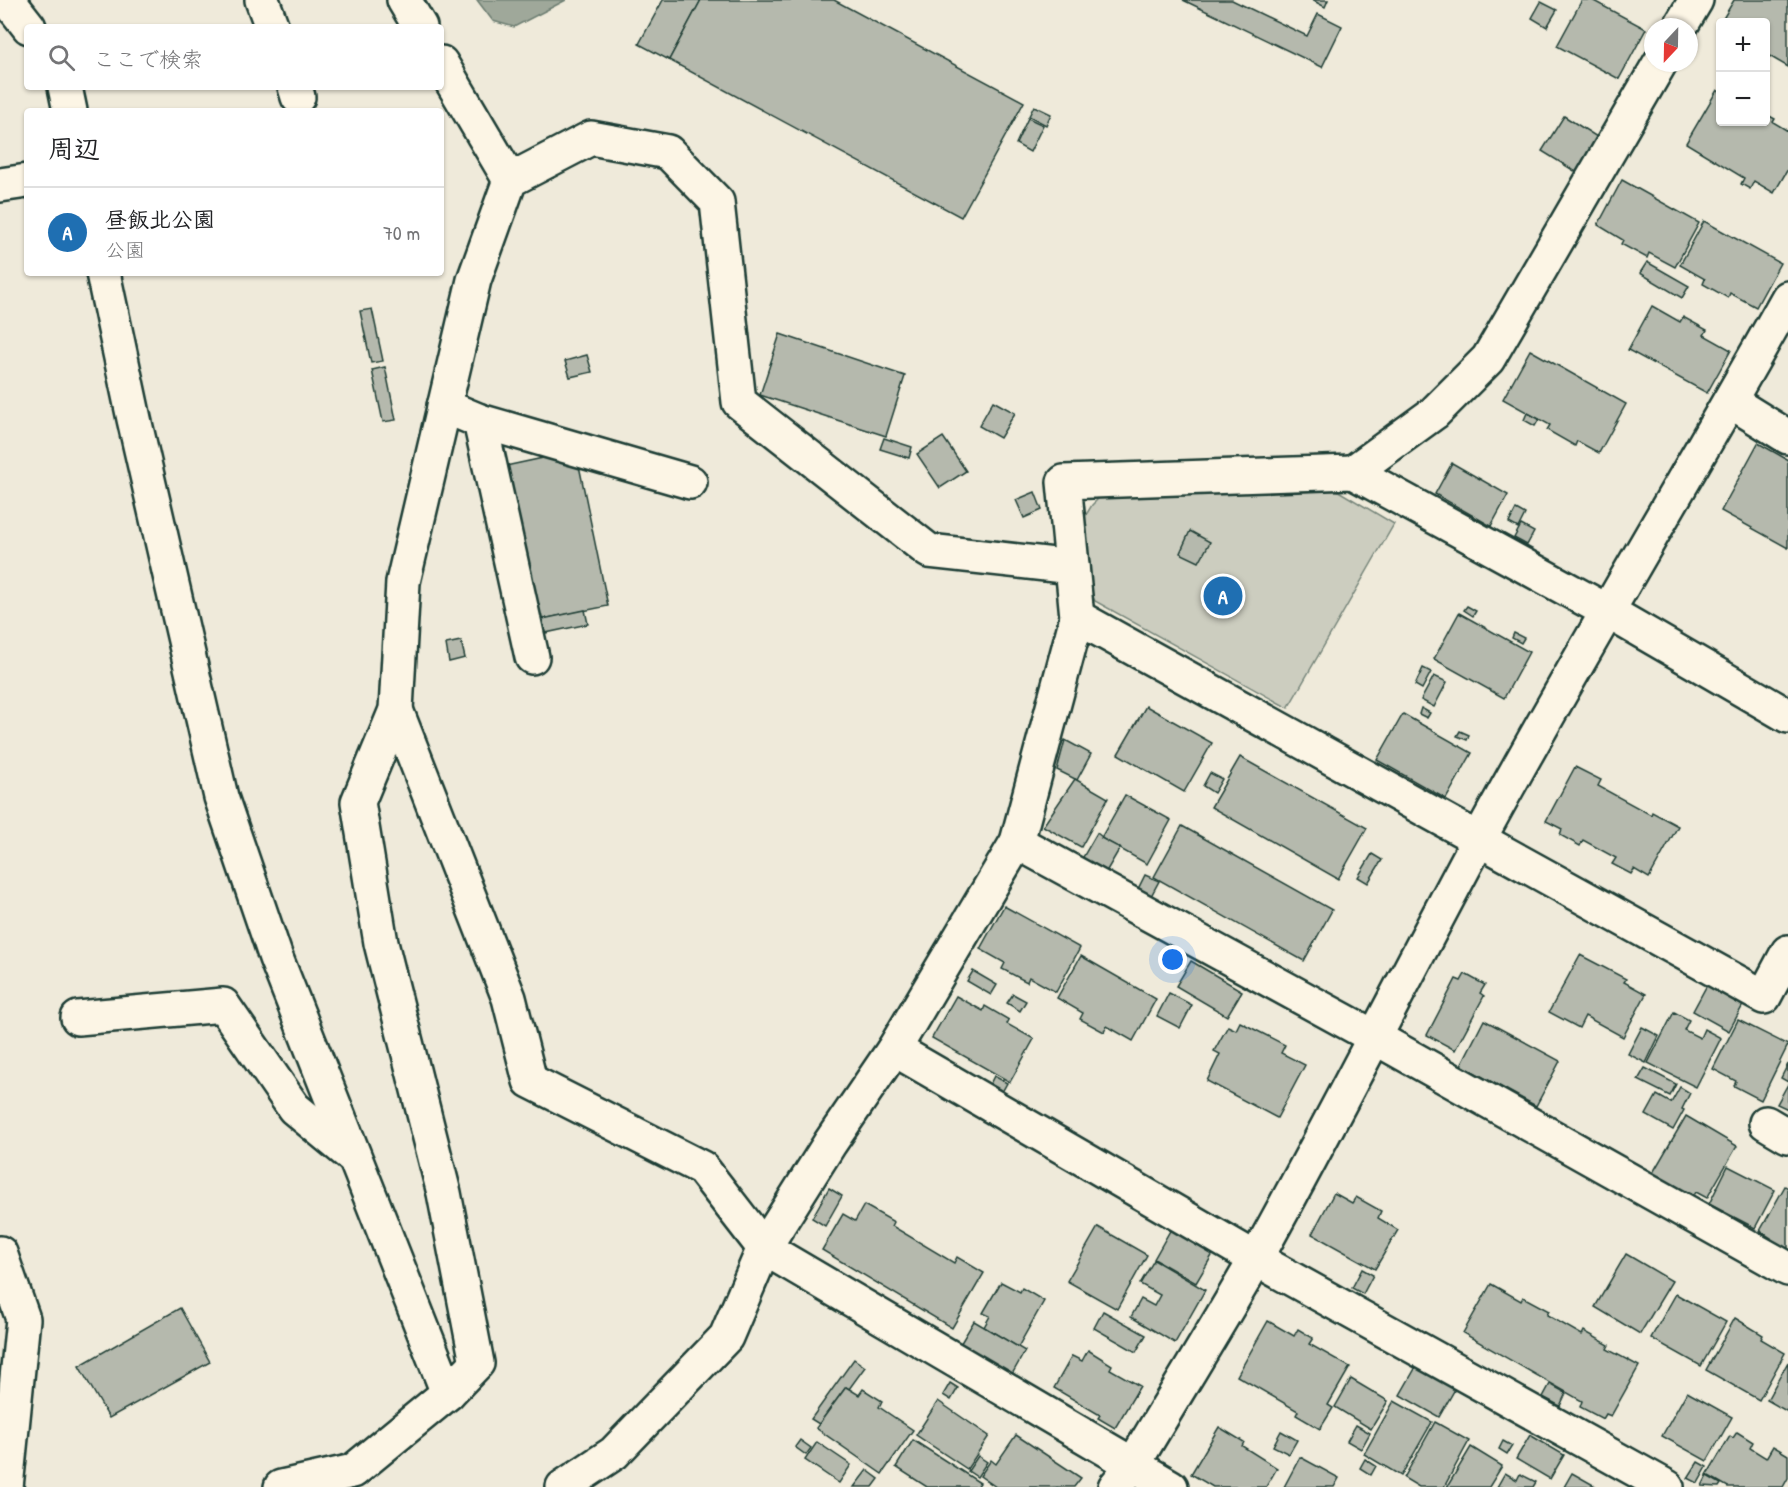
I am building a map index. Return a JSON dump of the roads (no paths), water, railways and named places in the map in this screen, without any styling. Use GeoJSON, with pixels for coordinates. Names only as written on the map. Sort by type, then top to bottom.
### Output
{"type":"FeatureCollection","features":[{"type":"Feature","properties":{"kind":"street"},"geometry":{"type":"LineString","coordinates":[[8,0],[27,24]]}},
{"type":"Feature","properties":{"kind":"street"},"geometry":{"type":"LineString","coordinates":[[262,0],[271,24]]}},
{"type":"Feature","properties":{"kind":"street"},"geometry":{"type":"LineString","coordinates":[[404,0],[418,24]]}},
{"type":"Feature","properties":{"kind":"street"},"geometry":{"type":"LineString","coordinates":[[1685,18],[1696,0]]}},
{"type":"Feature","properties":{"kind":"street"},"geometry":{"type":"LineString","coordinates":[[444,68],[510,180]]}},
{"type":"Feature","properties":{"kind":"street"},"geometry":{"type":"LineString","coordinates":[[1353,472],[1434,413],[1488,360],[1655,72]]}},
{"type":"Feature","properties":{"kind":"street"},"geometry":{"type":"LineString","coordinates":[[65,90],[69,108]]}},
{"type":"Feature","properties":{"kind":"street"},"geometry":{"type":"LineString","coordinates":[[281,1487],[353,1471],[448,1393],[477,1363],[444,1193],[381,943],[358,802],[396,710],[403,582],[474,280],[510,180],[591,138],[668,152],[717,202],[739,402],[929,551],[1072,567]]}},
{"type":"Feature","properties":{"kind":"street"},"geometry":{"type":"LineString","coordinates":[[0,185],[24,181]]}},
{"type":"Feature","properties":{"kind":"street"},"geometry":{"type":"LineString","coordinates":[[104,276],[134,419],[221,797],[276,958],[448,1393]]}},
{"type":"Feature","properties":{"kind":"street"},"geometry":{"type":"LineString","coordinates":[[1124,1476],[1256,1259],[1376,1038],[1479,841],[1607,611],[1788,298]]}},
{"type":"Feature","properties":{"kind":"street"},"geometry":{"type":"LineString","coordinates":[[1730,401],[1788,437]]}},
{"type":"Feature","properties":{"kind":"street"},"geometry":{"type":"LineString","coordinates":[[444,406],[480,421],[690,482]]}},
{"type":"Feature","properties":{"kind":"street"},"geometry":{"type":"LineString","coordinates":[[480,421],[532,657]]}},
{"type":"Feature","properties":{"kind":"street"},"geometry":{"type":"LineString","coordinates":[[563,1487],[614,1453],[726,1337],[764,1248],[830,1143],[894,1049],[1017,842],[1077,617],[1064,482],[1353,472],[1607,611],[1788,716]]}},
{"type":"Feature","properties":{"kind":"street"},"geometry":{"type":"LineString","coordinates":[[1077,617],[1764,997],[1788,952]]}},
{"type":"Feature","properties":{"kind":"street"},"geometry":{"type":"LineString","coordinates":[[396,710],[509,998],[530,1081],[702,1168],[764,1248],[1124,1476],[1171,1487]]}},
{"type":"Feature","properties":{"kind":"street"},"geometry":{"type":"LineString","coordinates":[[1017,842],[1376,1038],[1788,1269]]}},
{"type":"Feature","properties":{"kind":"street"},"geometry":{"type":"LineString","coordinates":[[78,1018],[223,1005],[294,1108],[355,1158]]}},
{"type":"Feature","properties":{"kind":"street"},"geometry":{"type":"LineString","coordinates":[[894,1049],[1256,1259],[1667,1487]]}},
{"type":"Feature","properties":{"kind":"street"},"geometry":{"type":"LineString","coordinates":[[0,1253],[23,1319],[6,1487]]}},
{"type":"Feature","properties":{"kind":"place","name":"昼飯北公園"},"geometry":{"type":"Point","coordinates":[1223,596]}}]}
